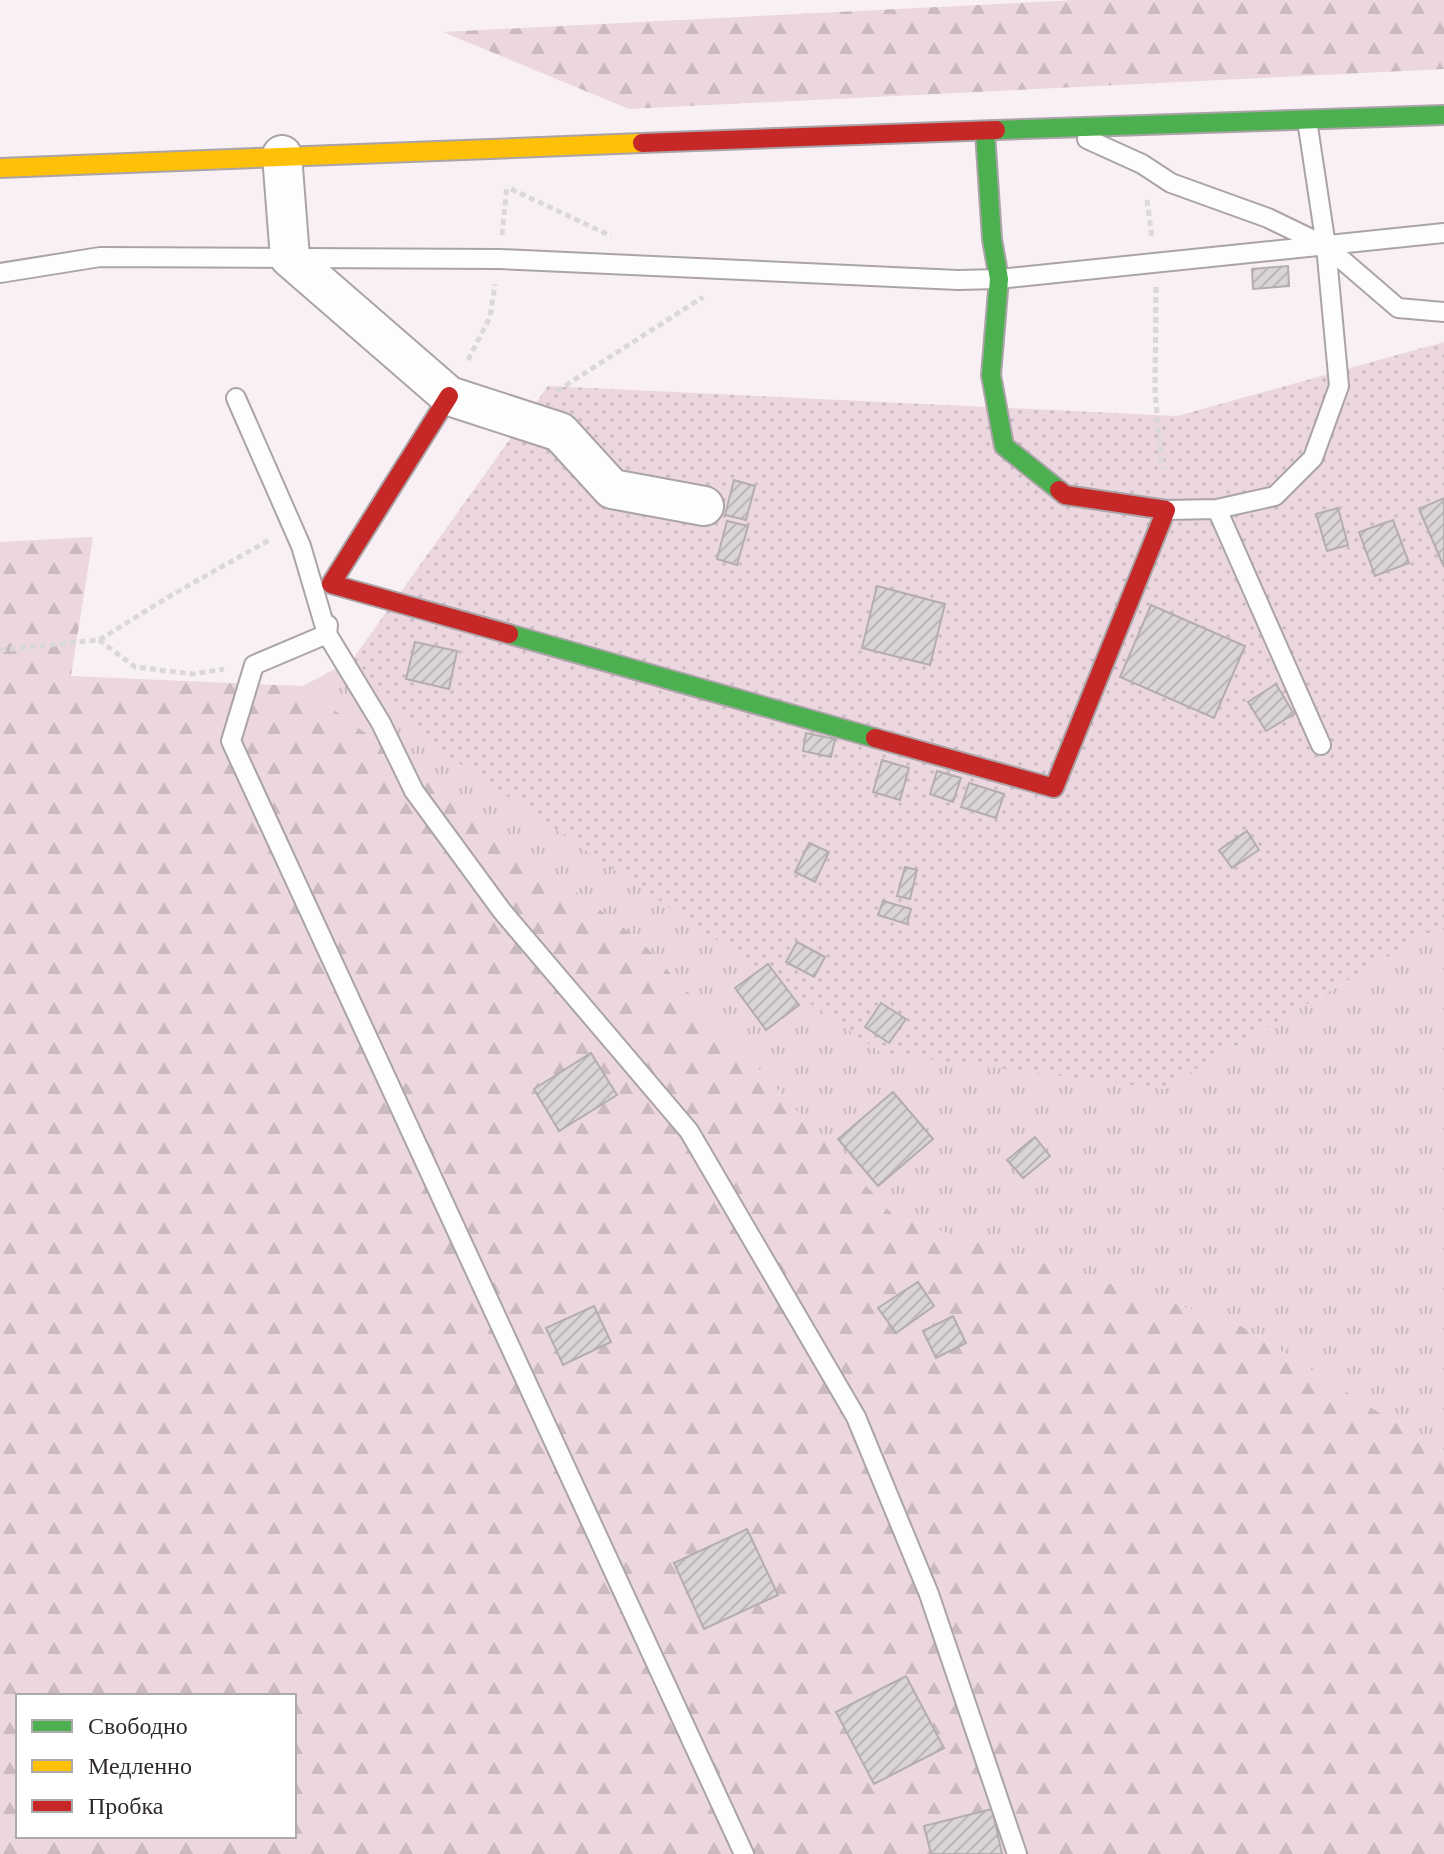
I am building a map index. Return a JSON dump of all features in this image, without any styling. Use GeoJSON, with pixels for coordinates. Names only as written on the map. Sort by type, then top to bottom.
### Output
{"type":"FeatureCollection","features":[{"type":"Feature","properties":{"kind":"street"},"geometry":{"type":"LineString","coordinates":[[0,168],[282,155],[1444,115]]}},
{"type":"Feature","properties":{"kind":"street"},"geometry":{"type":"LineString","coordinates":[[449,396],[331,584],[1054,788],[1166,510],[1065,495],[1004,446],[991,375],[999,279],[992,239],[985,132]]}},
{"type":"Feature","properties":{"kind":"street"},"geometry":{"type":"LineString","coordinates":[[282,155],[290,258],[449,396],[560,432],[612,489],[704,506]]}},
{"type":"Feature","properties":{"kind":"lane"},"geometry":{"type":"LineString","coordinates":[[1166,510],[1217,509],[1275,496],[1313,458],[1339,386],[1326,246],[1307,120]]}},
{"type":"Feature","properties":{"kind":"lane"},"geometry":{"type":"LineString","coordinates":[[1067,129],[1142,164],[1171,183],[1268,218],[1326,246],[1398,308],[1444,312]]}},
{"type":"Feature","properties":{"kind":"lane"},"geometry":{"type":"LineString","coordinates":[[0,273],[100,257],[500,259],[958,280],[999,279],[1444,233]]}},
{"type":"Feature","properties":{"kind":"lane"},"geometry":{"type":"LineString","coordinates":[[236,398],[309,571],[327,634],[381,723],[414,791],[502,911],[689,1131],[856,1417],[929,1594],[1017,1854]]}},
{"type":"Feature","properties":{"kind":"lane"},"geometry":{"type":"LineString","coordinates":[[1217,509],[1321,745]]}},
{"type":"Feature","properties":{"kind":"lane"},"geometry":{"type":"LineString","coordinates":[[327,634],[331,584]]}},
{"type":"Feature","properties":{"kind":"lane"},"geometry":{"type":"LineString","coordinates":[[327,634],[254,665],[231,741],[744,1854]]}},
{"type":"Feature","properties":{"kind":"path"},"geometry":{"type":"LineString","coordinates":[[1142,164],[1156,261],[1155,391],[1166,510]]}},
{"type":"Feature","properties":{"kind":"path"},"geometry":{"type":"LineString","coordinates":[[494,181],[621,240]]}},
{"type":"Feature","properties":{"kind":"path"},"geometry":{"type":"LineString","coordinates":[[516,418],[744,270]]}},
{"type":"Feature","properties":{"kind":"path"},"geometry":{"type":"LineString","coordinates":[[0,650],[99,640],[291,525]]}},
{"type":"Feature","properties":{"kind":"path"},"geometry":{"type":"LineString","coordinates":[[99,640],[135,667],[193,674],[254,665]]}},
{"type":"Feature","properties":{"kind":"green space"},"geometry":{"type":"Polygon","coordinates":[[[1076,0],[1444,0],[1444,69],[629,109],[443,32],[1076,0]]]}},
{"type":"Feature","properties":{"kind":"green space"},"geometry":{"type":"Polygon","coordinates":[[[1444,342],[1444,924],[1162,1089],[882,1053],[416,734],[352,660],[548,386],[1177,416],[1444,342]]]}},
{"type":"Feature","properties":{"kind":"green space"},"geometry":{"type":"Polygon","coordinates":[[[93,537],[71,676],[303,686],[640,940],[894,1216],[1236,1323],[1444,1453],[1444,1854],[0,1854],[0,542],[93,537]]]}},
{"type":"Feature","properties":{"kind":"green space"},"geometry":{"type":"Polygon","coordinates":[[[352,660],[1162,1089],[1444,924],[1444,1453],[1236,1323],[893,1216],[640,940],[303,686],[352,660]]]}},
{"type":"Feature","properties":{"kind":"building"},"geometry":{"type":"Polygon","coordinates":[[[1288,266],[1289,286],[1253,289],[1252,269],[1288,266]]]}},
{"type":"Feature","properties":{"kind":"building"},"geometry":{"type":"Polygon","coordinates":[[[734,480],[755,486],[746,520],[725,515],[734,480]]]}},
{"type":"Feature","properties":{"kind":"building"},"geometry":{"type":"Polygon","coordinates":[[[1444,498],[1444,567],[1419,509],[1444,498]]]}},
{"type":"Feature","properties":{"kind":"building"},"geometry":{"type":"Polygon","coordinates":[[[1338,508],[1348,545],[1327,551],[1316,514],[1338,508]]]}},
{"type":"Feature","properties":{"kind":"building"},"geometry":{"type":"Polygon","coordinates":[[[1393,520],[1409,563],[1375,576],[1359,532],[1393,520]]]}},
{"type":"Feature","properties":{"kind":"building"},"geometry":{"type":"Polygon","coordinates":[[[727,521],[748,526],[737,565],[717,559],[727,521]]]}},
{"type":"Feature","properties":{"kind":"building"},"geometry":{"type":"Polygon","coordinates":[[[877,586],[945,604],[930,665],[862,648],[877,586]]]}},
{"type":"Feature","properties":{"kind":"building"},"geometry":{"type":"Polygon","coordinates":[[[1151,605],[1245,646],[1214,718],[1120,677],[1151,605]]]}},
{"type":"Feature","properties":{"kind":"building"},"geometry":{"type":"Polygon","coordinates":[[[415,642],[457,651],[449,689],[406,679],[415,642]]]}},
{"type":"Feature","properties":{"kind":"building"},"geometry":{"type":"Polygon","coordinates":[[[1276,684],[1294,714],[1266,731],[1248,702],[1276,684]]]}},
{"type":"Feature","properties":{"kind":"building"},"geometry":{"type":"Polygon","coordinates":[[[806,733],[835,739],[831,757],[803,751],[806,733]]]}},
{"type":"Feature","properties":{"kind":"building"},"geometry":{"type":"Polygon","coordinates":[[[882,760],[909,768],[900,800],[873,792],[882,760]]]}},
{"type":"Feature","properties":{"kind":"building"},"geometry":{"type":"Polygon","coordinates":[[[937,771],[961,778],[953,802],[930,794],[937,771]]]}},
{"type":"Feature","properties":{"kind":"building"},"geometry":{"type":"Polygon","coordinates":[[[969,783],[1004,794],[996,818],[961,807],[969,783]]]}},
{"type":"Feature","properties":{"kind":"building"},"geometry":{"type":"Polygon","coordinates":[[[1247,831],[1259,850],[1232,868],[1219,850],[1247,831]]]}},
{"type":"Feature","properties":{"kind":"building"},"geometry":{"type":"Polygon","coordinates":[[[809,843],[829,852],[815,882],[795,872],[809,843]]]}},
{"type":"Feature","properties":{"kind":"building"},"geometry":{"type":"Polygon","coordinates":[[[905,867],[917,870],[910,899],[897,896],[905,867]]]}},
{"type":"Feature","properties":{"kind":"building"},"geometry":{"type":"Polygon","coordinates":[[[883,901],[911,909],[907,924],[878,915],[883,901]]]}},
{"type":"Feature","properties":{"kind":"building"},"geometry":{"type":"Polygon","coordinates":[[[797,942],[825,957],[814,977],[786,962],[797,942]]]}},
{"type":"Feature","properties":{"kind":"building"},"geometry":{"type":"Polygon","coordinates":[[[768,964],[799,1005],[766,1030],[735,988],[768,964]]]}},
{"type":"Feature","properties":{"kind":"building"},"geometry":{"type":"Polygon","coordinates":[[[881,1003],[906,1019],[889,1043],[865,1027],[881,1003]]]}},
{"type":"Feature","properties":{"kind":"building"},"geometry":{"type":"Polygon","coordinates":[[[591,1053],[617,1095],[559,1131],[534,1089],[591,1053]]]}},
{"type":"Feature","properties":{"kind":"building"},"geometry":{"type":"Polygon","coordinates":[[[893,1092],[933,1139],[878,1186],[838,1139],[893,1092]]]}},
{"type":"Feature","properties":{"kind":"building"},"geometry":{"type":"Polygon","coordinates":[[[1035,1137],[1050,1156],[1023,1178],[1007,1160],[1035,1137]]]}},
{"type":"Feature","properties":{"kind":"building"},"geometry":{"type":"Polygon","coordinates":[[[918,1282],[934,1306],[896,1333],[878,1308],[918,1282]]]}},
{"type":"Feature","properties":{"kind":"building"},"geometry":{"type":"Polygon","coordinates":[[[594,1306],[611,1342],[563,1365],[546,1328],[594,1306]]]}},
{"type":"Feature","properties":{"kind":"building"},"geometry":{"type":"Polygon","coordinates":[[[953,1316],[966,1343],[936,1358],[923,1331],[953,1316]]]}},
{"type":"Feature","properties":{"kind":"building"},"geometry":{"type":"Polygon","coordinates":[[[747,1529],[778,1595],[704,1629],[674,1563],[747,1529]]]}},
{"type":"Feature","properties":{"kind":"building"},"geometry":{"type":"Polygon","coordinates":[[[906,1676],[944,1748],[874,1784],[836,1712],[906,1676]]]}},
{"type":"Feature","properties":{"kind":"building"},"geometry":{"type":"Polygon","coordinates":[[[992,1809],[1002,1854],[931,1854],[924,1826],[992,1809]]]}},
{"type":"Feature","properties":{"kind":"traffic: fast"},"geometry":{"type":"LineString","coordinates":[[996,130],[1444,115]]}},
{"type":"Feature","properties":{"kind":"traffic: fast"},"geometry":{"type":"LineString","coordinates":[[985,132],[992,239],[999,279],[991,375],[1004,446],[1059,490]]}},
{"type":"Feature","properties":{"kind":"traffic: fast"},"geometry":{"type":"LineString","coordinates":[[509,634],[875,738]]}},
{"type":"Feature","properties":{"kind":"traffic: slow"},"geometry":{"type":"LineString","coordinates":[[0,168],[642,143]]}},
{"type":"Feature","properties":{"kind":"traffic: jam"},"geometry":{"type":"LineString","coordinates":[[642,143],[996,130]]}},
{"type":"Feature","properties":{"kind":"traffic: jam"},"geometry":{"type":"LineString","coordinates":[[449,396],[331,584],[509,634]]}},
{"type":"Feature","properties":{"kind":"traffic: jam"},"geometry":{"type":"LineString","coordinates":[[875,738],[1054,788],[1166,510],[1065,495],[1059,490]]}}]}
